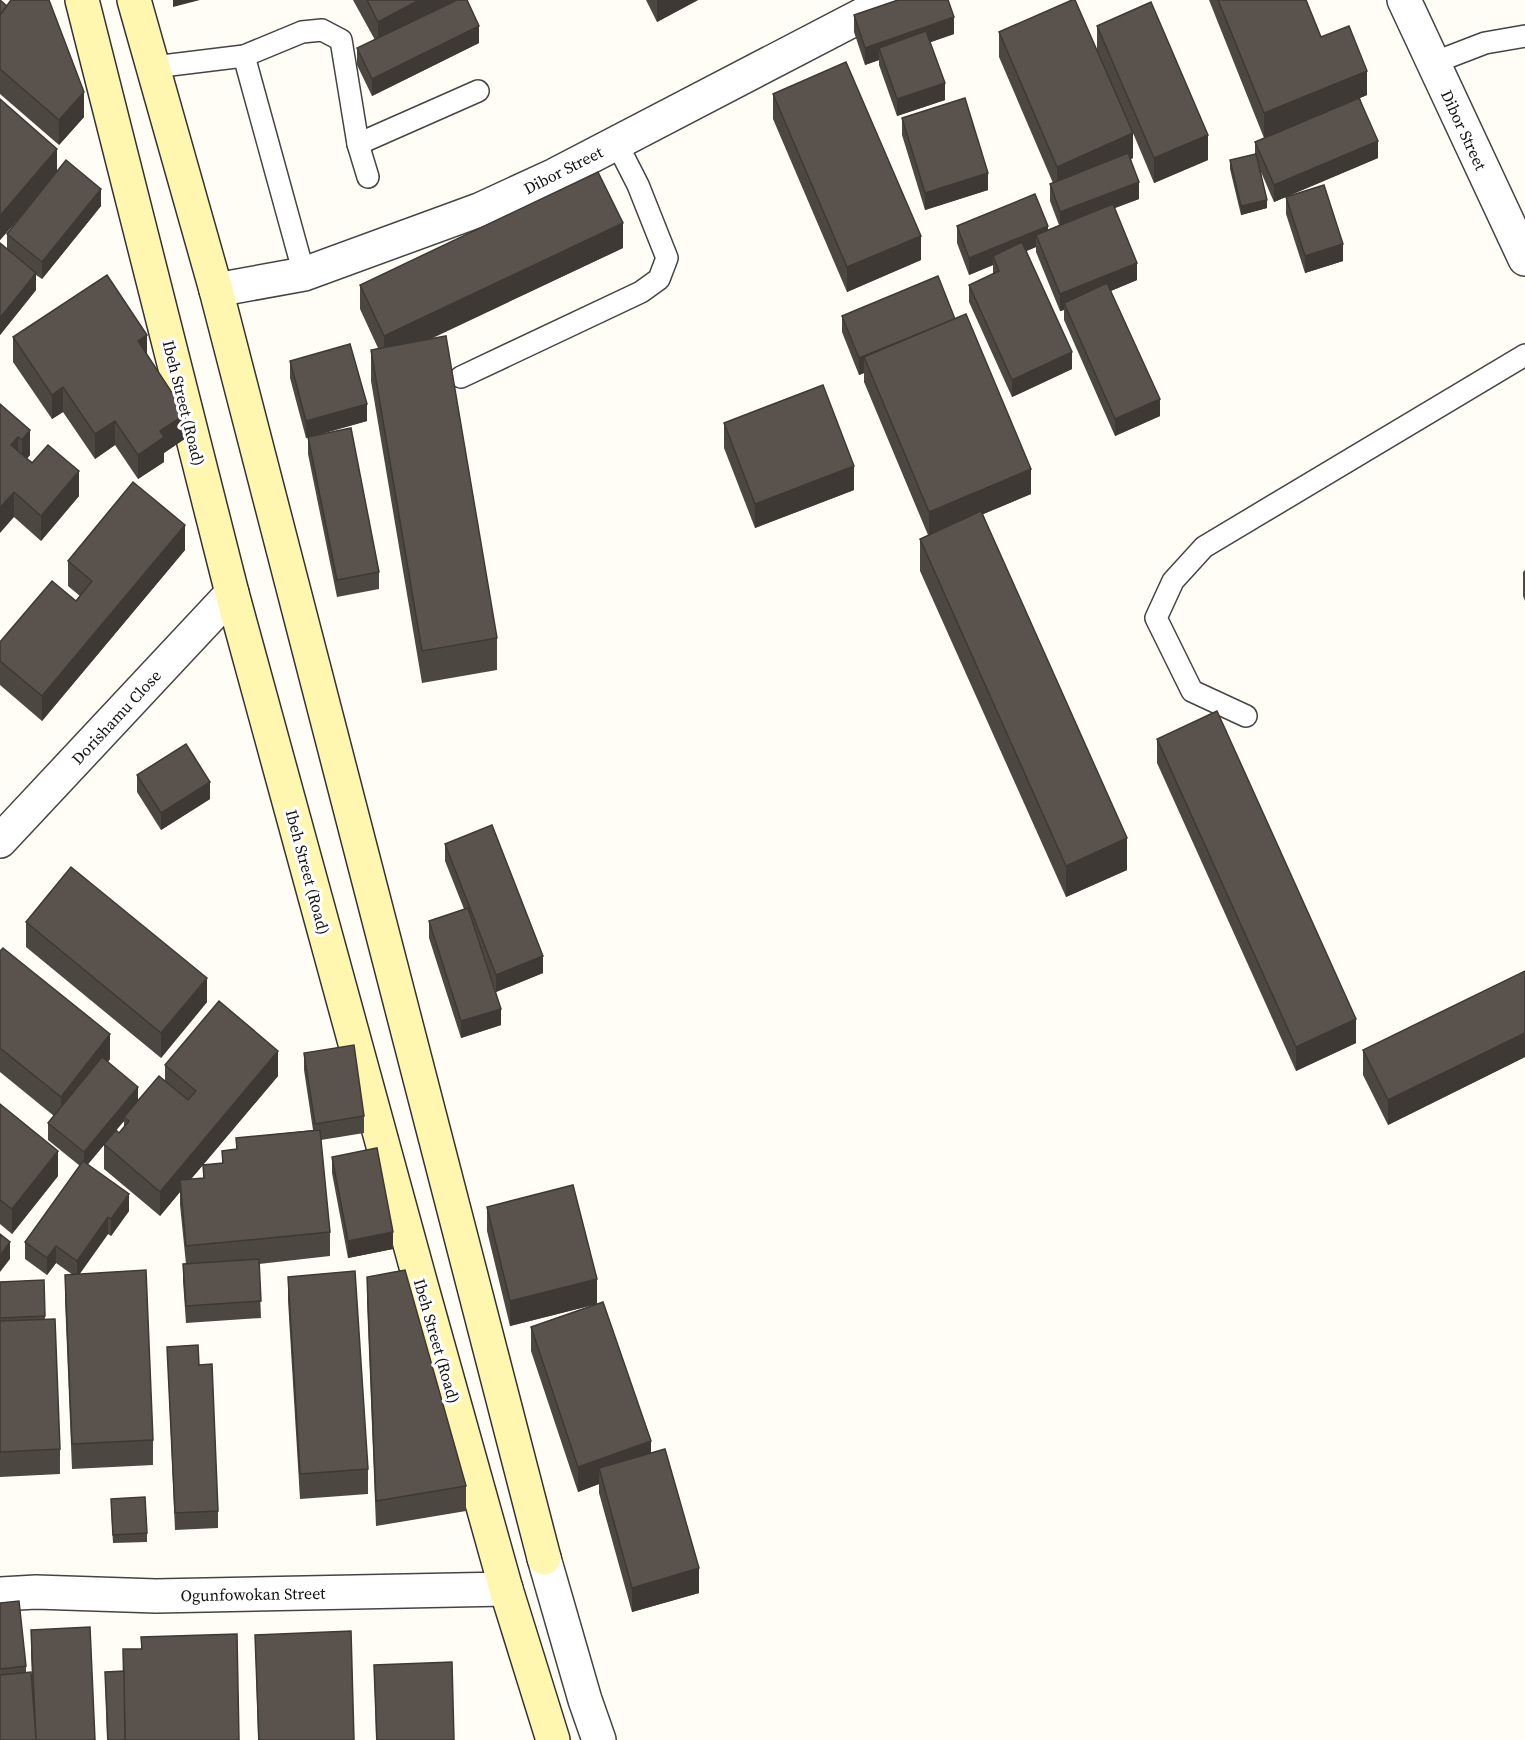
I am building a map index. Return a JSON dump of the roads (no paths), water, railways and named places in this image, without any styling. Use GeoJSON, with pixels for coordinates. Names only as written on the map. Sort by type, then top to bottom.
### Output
{"type":"FeatureCollection","features":[{"type":"Feature","properties":{"kind":"street","name":"Ibeh Street (Road)"},"geometry":{"type":"LineString","coordinates":[[82,0],[232,593],[506,1589],[553,1740]]}},
{"type":"Feature","properties":{"kind":"street"},"geometry":{"type":"LineString","coordinates":[[134,0],[216,290],[544,1558],[585,1700],[599,1740]]}},
{"type":"Feature","properties":{"kind":"street","name":"Dibor Street"},"geometry":{"type":"LineString","coordinates":[[216,290],[304,274],[479,210],[555,175],[891,0]]}},
{"type":"Feature","properties":{"kind":"street","name":"Dibor Street"},"geometry":{"type":"LineString","coordinates":[[1404,0],[1525,259]]}},
{"type":"Feature","properties":{"kind":"street","name":"Dorishamu Close"},"geometry":{"type":"LineString","coordinates":[[0,841],[232,593]]}},
{"type":"Feature","properties":{"kind":"street","name":"Ogunfowokan Street"},"geometry":{"type":"LineString","coordinates":[[0,1594],[36,1592],[156,1596],[506,1589]]}},
{"type":"Feature","properties":{"kind":"lane"},"geometry":{"type":"LineString","coordinates":[[154,67],[244,56],[302,32],[322,30],[341,40],[358,144],[368,177]]}},
{"type":"Feature","properties":{"kind":"lane"},"geometry":{"type":"LineString","coordinates":[[1433,63],[1485,43],[1525,36]]}},
{"type":"Feature","properties":{"kind":"lane"},"geometry":{"type":"LineString","coordinates":[[244,56],[304,274]]}},
{"type":"Feature","properties":{"kind":"lane"},"geometry":{"type":"LineString","coordinates":[[358,144],[478,91]]}},
{"type":"Feature","properties":{"kind":"lane"},"geometry":{"type":"LineString","coordinates":[[461,377],[641,292],[659,279],[667,258],[638,185],[616,142]]}},
{"type":"Feature","properties":{"kind":"lane"},"geometry":{"type":"LineString","coordinates":[[1246,716],[1192,691],[1156,618],[1173,581],[1204,548],[1525,354]]}}]}
